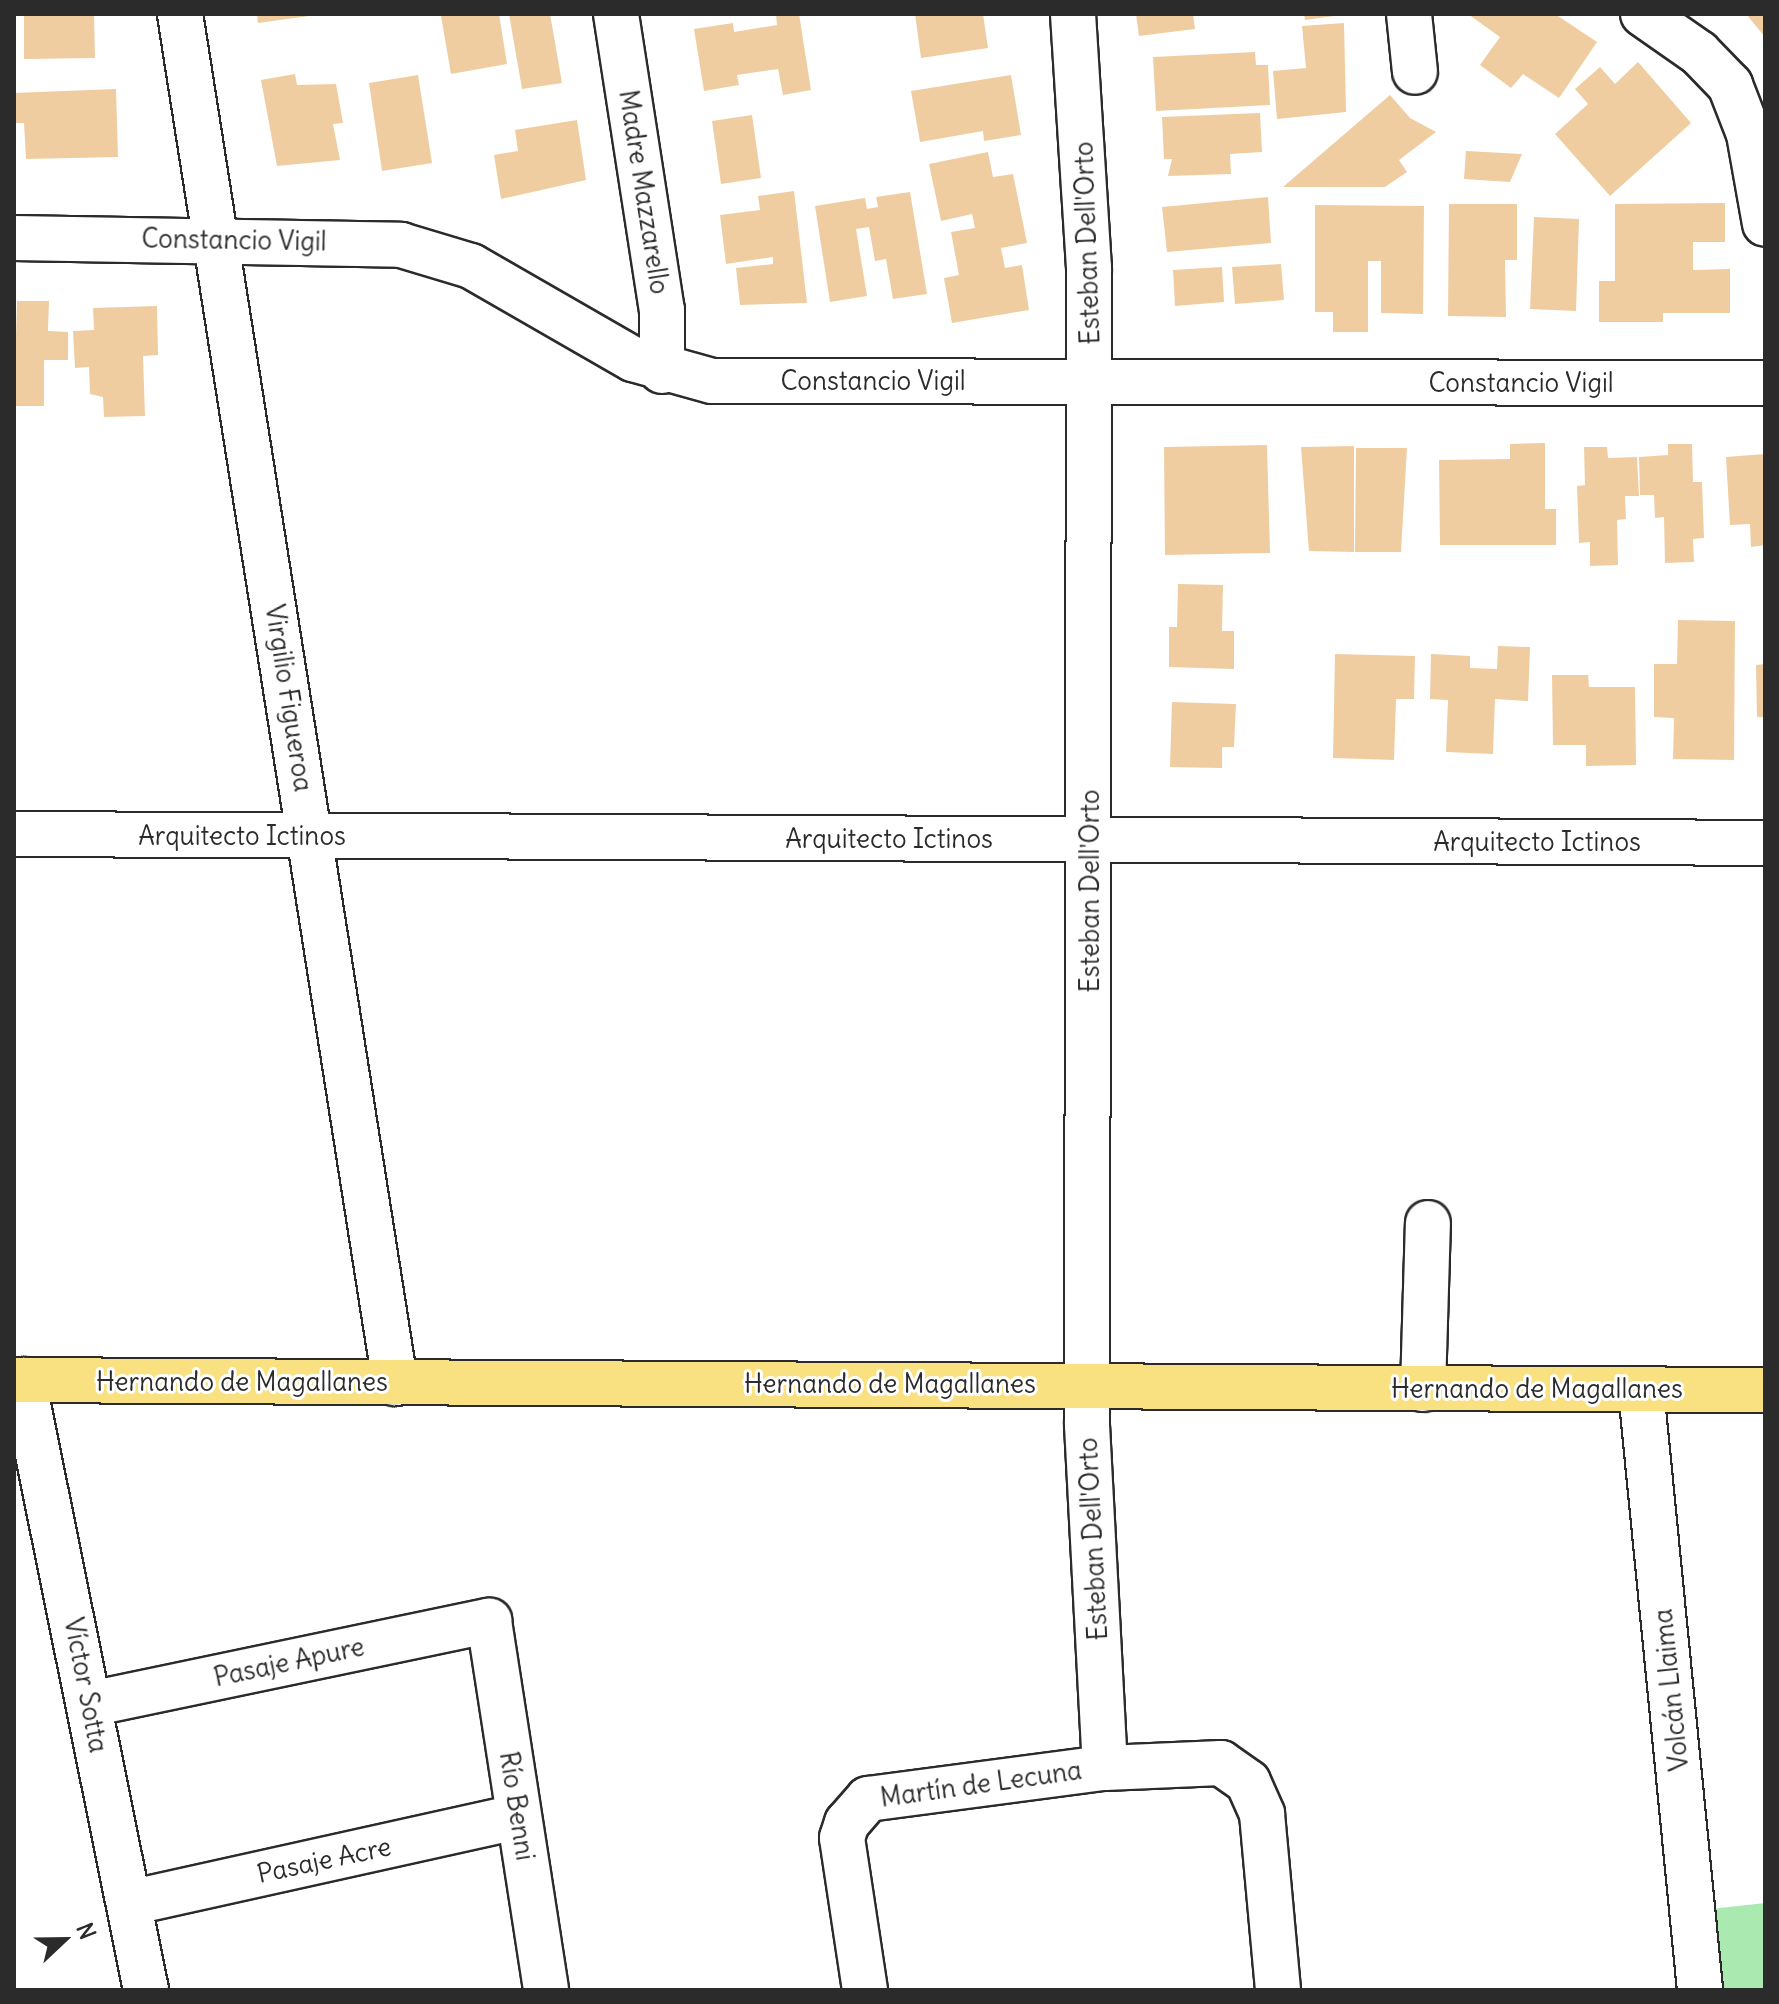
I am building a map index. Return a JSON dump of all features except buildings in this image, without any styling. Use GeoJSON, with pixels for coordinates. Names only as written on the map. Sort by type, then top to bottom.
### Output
{"type":"FeatureCollection","features":[{"type":"Feature","properties":{"kind":"main road","name":"Hernando de Magallanes"},"geometry":{"type":"LineString","coordinates":[[19,1380],[1765,1390]]}},
{"type":"Feature","properties":{"kind":"street","name":"Virgilio Figueroa"},"geometry":{"type":"LineString","coordinates":[[180,14],[395,1383]]}},
{"type":"Feature","properties":{"kind":"street","name":"Madre Mazzarello"},"geometry":{"type":"LineString","coordinates":[[616,14],[662,310],[662,371]]}},
{"type":"Feature","properties":{"kind":"street","name":"Esteban Dell'Orto"},"geometry":{"type":"LineString","coordinates":[[1073,14],[1085,171],[1091,380],[1088,1385],[1105,1768]]}},
{"type":"Feature","properties":{"kind":"street"},"geometry":{"type":"LineString","coordinates":[[1409,14],[1415,72]]}},
{"type":"Feature","properties":{"kind":"street"},"geometry":{"type":"LineString","coordinates":[[1643,14],[1699,53],[1730,85],[1749,134],[1765,224]]}},
{"type":"Feature","properties":{"kind":"street","name":"Constancio Vigil"},"geometry":{"type":"LineString","coordinates":[[14,238],[363,241],[438,253],[503,281],[605,344],[662,371],[712,381],[1765,383]]}},
{"type":"Feature","properties":{"kind":"street","name":"Arquitecto Ictinos"},"geometry":{"type":"LineString","coordinates":[[14,834],[1765,843]]}},
{"type":"Feature","properties":{"kind":"street"},"geometry":{"type":"LineString","coordinates":[[1423,1389],[1428,1223]]}},
{"type":"Feature","properties":{"kind":"street","name":"Víctor Sotta"},"geometry":{"type":"LineString","coordinates":[[19,1380],[90,1704],[146,1990]]}},
{"type":"Feature","properties":{"kind":"street","name":"Volcán Llaima"},"geometry":{"type":"LineString","coordinates":[[1641,1390],[1700,1990]]}},
{"type":"Feature","properties":{"kind":"street","name":"Pasaje Apure"},"geometry":{"type":"LineString","coordinates":[[90,1704],[489,1621]]}},
{"type":"Feature","properties":{"kind":"street","name":"Río Benni"},"geometry":{"type":"LineString","coordinates":[[489,1621],[546,1990]]}},
{"type":"Feature","properties":{"kind":"street","name":"Martín de Lecuna"},"geometry":{"type":"LineString","coordinates":[[865,1990],[842,1838],[856,1809],[882,1793],[1105,1768],[1221,1763],[1248,1782],[1262,1814],[1278,1990]]}},
{"type":"Feature","properties":{"kind":"street","name":"Pasaje Acre"},"geometry":{"type":"LineString","coordinates":[[129,1903],[518,1817]]}},
{"type":"Feature","properties":{"kind":"green space"},"geometry":{"type":"Polygon","coordinates":[[[1765,1903],[1765,1990],[1719,1990],[1711,1909],[1765,1903]]]}}]}
